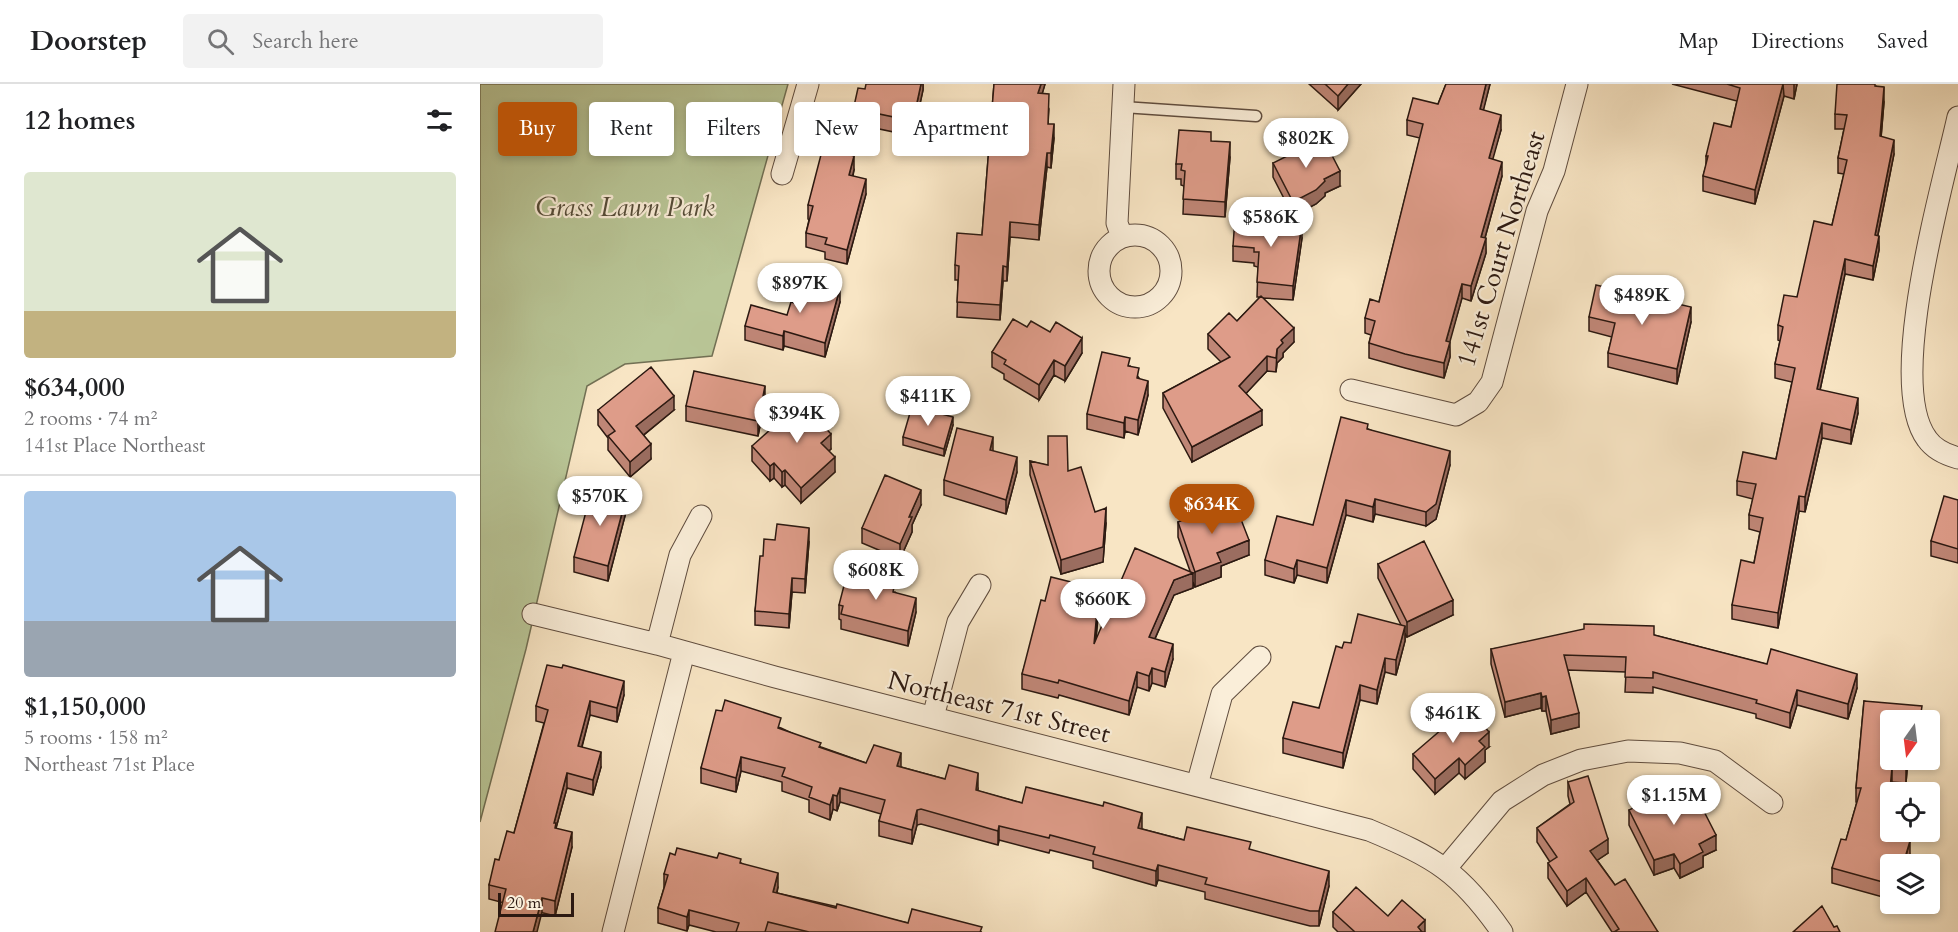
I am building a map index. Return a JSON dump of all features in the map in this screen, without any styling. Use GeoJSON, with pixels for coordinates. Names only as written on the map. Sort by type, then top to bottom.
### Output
{"type":"FeatureCollection","features":[{"type":"Feature","properties":{"kind":"street"},"geometry":{"type":"LineString","coordinates":[[782,174],[808,84]]}},
{"type":"Feature","properties":{"kind":"street"},"geometry":{"type":"LineString","coordinates":[[1122,237],[1117,223],[1124,84]]}},
{"type":"Feature","properties":{"kind":"street","name":"141st Court Northeast"},"geometry":{"type":"LineString","coordinates":[[1351,390],[1456,415],[1478,402],[1492,382],[1537,211],[1554,171],[1577,84]]}},
{"type":"Feature","properties":{"kind":"street"},"geometry":{"type":"LineString","coordinates":[[1958,117],[1915,321],[1910,376],[1918,418],[1927,440],[1946,454],[1958,458]]}},
{"type":"Feature","properties":{"kind":"street"},"geometry":{"type":"LineString","coordinates":[[657,644],[680,555],[701,516]]}},
{"type":"Feature","properties":{"kind":"street"},"geometry":{"type":"LineString","coordinates":[[933,717],[958,622],[980,585]]}},
{"type":"Feature","properties":{"kind":"street","name":"Northeast 71st Street"},"geometry":{"type":"LineString","coordinates":[[533,614],[657,644],[1369,830],[1412,848],[1446,868],[1482,903],[1502,932]]}},
{"type":"Feature","properties":{"kind":"street"},"geometry":{"type":"LineString","coordinates":[[613,932],[684,652]]}},
{"type":"Feature","properties":{"kind":"street"},"geometry":{"type":"LineString","coordinates":[[1197,785],[1222,694],[1260,657]]}},
{"type":"Feature","properties":{"kind":"street"},"geometry":{"type":"LineString","coordinates":[[1446,868],[1502,801],[1543,775],[1593,758],[1628,751],[1680,753],[1715,761],[1772,802]]}},
{"type":"Feature","properties":{"kind":"lane"},"geometry":{"type":"LineString","coordinates":[[1123,107],[1256,116]]}},
{"type":"Feature","properties":{"kind":"green space","name":"Grass Lawn Park"},"geometry":{"type":"Polygon","coordinates":[[[480,84],[788,84],[782,105],[782,102],[686,102],[686,156],[768,156],[712,356],[625,364],[587,386],[526,649],[480,822],[480,84]]]}},
{"type":"Feature","properties":{"kind":"building"},"geometry":{"type":"Polygon","coordinates":[[[866,84],[921,84],[917,102],[892,102],[892,117],[880,114],[880,102],[855,102],[858,88],[865,89],[866,84]]]}},
{"type":"Feature","properties":{"kind":"building"},"geometry":{"type":"Polygon","coordinates":[[[994,84],[1041,84],[1038,93],[1049,94],[1048,124],[1054,124],[1051,153],[1047,153],[1039,225],[1010,222],[1007,267],[1003,266],[1000,305],[957,302],[959,266],[955,265],[957,233],[982,235],[988,156],[1029,156],[1029,102],[993,102],[994,84]]]}},
{"type":"Feature","properties":{"kind":"building"},"geometry":{"type":"Polygon","coordinates":[[[1325,84],[1348,84],[1338,96],[1325,84]]]}},
{"type":"Feature","properties":{"kind":"building"},"geometry":{"type":"Polygon","coordinates":[[[1446,84],[1486,84],[1480,109],[1501,115],[1489,158],[1502,162],[1481,237],[1486,238],[1471,286],[1462,284],[1446,341],[1450,342],[1444,363],[1369,343],[1375,321],[1365,318],[1370,299],[1379,302],[1423,124],[1407,120],[1413,98],[1438,104],[1446,84]]]}},
{"type":"Feature","properties":{"kind":"building"},"geometry":{"type":"Polygon","coordinates":[[[1727,84],[1783,84],[1755,190],[1703,176],[1714,123],[1731,127],[1740,88],[1727,84]]]}},
{"type":"Feature","properties":{"kind":"building"},"geometry":{"type":"Polygon","coordinates":[[[1837,84],[1875,84],[1875,86],[1884,87],[1880,136],[1894,140],[1875,235],[1879,236],[1873,266],[1845,259],[1817,389],[1858,398],[1851,430],[1822,423],[1805,497],[1799,496],[1778,613],[1732,605],[1741,560],[1754,563],[1763,518],[1749,515],[1756,484],[1737,481],[1743,452],[1776,459],[1795,368],[1775,364],[1783,327],[1778,325],[1784,295],[1797,297],[1814,221],[1832,225],[1847,160],[1838,158],[1847,115],[1835,114],[1837,84]]]}},
{"type":"Feature","properties":{"kind":"building"},"geometry":{"type":"Polygon","coordinates":[[[1179,130],[1211,132],[1211,141],[1230,142],[1225,202],[1183,199],[1185,171],[1181,170],[1182,164],[1176,164],[1179,130]]]}},
{"type":"Feature","properties":{"kind":"building"},"geometry":{"type":"Polygon","coordinates":[[[1323,138],[1340,171],[1324,179],[1325,181],[1316,190],[1293,202],[1273,163],[1323,138]]]}},
{"type":"Feature","properties":{"kind":"building"},"geometry":{"type":"Polygon","coordinates":[[[821,156],[854,156],[849,175],[866,179],[847,250],[825,244],[827,238],[806,233],[813,206],[808,205],[821,156]]]}},
{"type":"Feature","properties":{"kind":"building"},"geometry":{"type":"Polygon","coordinates":[[[1235,218],[1302,223],[1293,286],[1257,282],[1259,252],[1254,252],[1254,248],[1233,246],[1235,218]]]}},
{"type":"Feature","properties":{"kind":"building"},"geometry":{"type":"Polygon","coordinates":[[[805,279],[840,288],[825,343],[784,331],[783,336],[745,326],[751,305],[787,315],[791,302],[798,304],[805,279]]]}},
{"type":"Feature","properties":{"kind":"building"},"geometry":{"type":"Polygon","coordinates":[[[1596,285],[1691,307],[1677,369],[1608,353],[1615,323],[1589,317],[1596,285]]]}},
{"type":"Feature","properties":{"kind":"building"},"geometry":{"type":"Polygon","coordinates":[[[1261,296],[1294,328],[1281,340],[1283,343],[1277,349],[1276,358],[1267,356],[1239,386],[1262,410],[1192,447],[1163,393],[1230,357],[1208,334],[1229,313],[1237,321],[1261,296]]]}},
{"type":"Feature","properties":{"kind":"building"},"geometry":{"type":"Polygon","coordinates":[[[1013,319],[1027,327],[1031,321],[1050,332],[1056,322],[1082,338],[1065,366],[1054,360],[1039,385],[1004,364],[1006,360],[992,352],[1013,319]]]}},
{"type":"Feature","properties":{"kind":"building"},"geometry":{"type":"Polygon","coordinates":[[[1102,352],[1130,358],[1128,366],[1139,368],[1137,378],[1148,381],[1138,420],[1125,417],[1124,423],[1087,414],[1102,352]]]}},
{"type":"Feature","properties":{"kind":"building"},"geometry":{"type":"Polygon","coordinates":[[[651,367],[674,396],[636,426],[651,444],[630,462],[608,436],[615,431],[598,410],[651,367]]]}},
{"type":"Feature","properties":{"kind":"building"},"geometry":{"type":"Polygon","coordinates":[[[694,371],[765,386],[758,421],[686,406],[694,371]]]}},
{"type":"Feature","properties":{"kind":"building"},"geometry":{"type":"Polygon","coordinates":[[[806,398],[820,413],[815,417],[831,434],[821,443],[835,457],[801,488],[785,470],[782,472],[774,463],[770,466],[752,446],[806,398]]]}},
{"type":"Feature","properties":{"kind":"building"},"geometry":{"type":"Polygon","coordinates":[[[912,406],[953,417],[944,449],[903,437],[912,406]]]}},
{"type":"Feature","properties":{"kind":"building"},"geometry":{"type":"Polygon","coordinates":[[[1341,417],[1368,424],[1367,429],[1450,451],[1436,504],[1426,512],[1375,499],[1373,507],[1346,500],[1327,568],[1297,560],[1294,569],[1265,560],[1277,516],[1313,525],[1341,417]]]}},
{"type":"Feature","properties":{"kind":"building"},"geometry":{"type":"Polygon","coordinates":[[[957,428],[993,437],[990,450],[1017,457],[1006,500],[944,480],[957,428]]]}},
{"type":"Feature","properties":{"kind":"building"},"geometry":{"type":"Polygon","coordinates":[[[1048,436],[1067,436],[1068,471],[1081,467],[1095,512],[1106,508],[1103,547],[1061,560],[1030,461],[1048,465],[1048,436]]]}},
{"type":"Feature","properties":{"kind":"building"},"geometry":{"type":"Polygon","coordinates":[[[885,475],[921,490],[900,544],[862,528],[885,475]]]}},
{"type":"Feature","properties":{"kind":"building"},"geometry":{"type":"Polygon","coordinates":[[[592,489],[626,498],[608,566],[574,557],[592,489]]]}},
{"type":"Feature","properties":{"kind":"building"},"geometry":{"type":"Polygon","coordinates":[[[1944,496],[1958,500],[1958,549],[1931,541],[1944,496]]]}},
{"type":"Feature","properties":{"kind":"building"},"geometry":{"type":"Polygon","coordinates":[[[1235,504],[1249,540],[1217,553],[1221,562],[1195,572],[1178,522],[1209,510],[1211,513],[1235,504]]]}},
{"type":"Feature","properties":{"kind":"building"},"geometry":{"type":"Polygon","coordinates":[[[777,524],[809,528],[805,579],[792,578],[789,614],[755,611],[760,556],[763,556],[764,539],[775,540],[777,524]]]}},
{"type":"Feature","properties":{"kind":"building"},"geometry":{"type":"Polygon","coordinates":[[[1424,541],[1453,600],[1407,622],[1378,564],[1424,541]]]}},
{"type":"Feature","properties":{"kind":"building"},"geometry":{"type":"Polygon","coordinates":[[[1135,548],[1193,573],[1174,580],[1149,637],[1173,644],[1165,672],[1152,668],[1149,676],[1137,672],[1129,701],[1059,680],[1058,683],[1022,674],[1041,600],[1045,601],[1051,577],[1099,589],[1094,644],[1135,548]]]}},
{"type":"Feature","properties":{"kind":"building"},"geometry":{"type":"Polygon","coordinates":[[[848,570],[895,582],[893,592],[916,598],[908,631],[841,614],[843,606],[839,605],[848,570]]]}},
{"type":"Feature","properties":{"kind":"building"},"geometry":{"type":"Polygon","coordinates":[[[1358,614],[1405,626],[1396,660],[1385,658],[1377,690],[1360,685],[1343,753],[1283,738],[1293,702],[1319,708],[1336,646],[1342,648],[1344,642],[1351,643],[1358,614]]]}},
{"type":"Feature","properties":{"kind":"building"},"geometry":{"type":"Polygon","coordinates":[[[1584,624],[1654,626],[1654,635],[1767,664],[1771,649],[1857,674],[1848,704],[1797,690],[1790,713],[1756,703],[1757,700],[1653,672],[1653,678],[1625,677],[1626,657],[1564,655],[1579,713],[1551,720],[1546,696],[1542,697],[1541,693],[1505,702],[1491,649],[1584,629],[1584,624]]]}},
{"type":"Feature","properties":{"kind":"building"},"geometry":{"type":"Polygon","coordinates":[[[547,665],[562,668],[563,665],[624,681],[617,708],[590,701],[578,746],[601,752],[593,780],[567,773],[554,823],[556,823],[555,828],[572,832],[555,901],[542,898],[533,932],[495,932],[506,889],[489,885],[495,859],[499,860],[507,831],[514,833],[548,710],[536,706],[547,665]]]}},
{"type":"Feature","properties":{"kind":"building"},"geometry":{"type":"Polygon","coordinates":[[[725,700],[781,718],[778,728],[821,743],[819,747],[866,763],[874,745],[901,753],[897,766],[945,779],[949,765],[978,773],[976,790],[1022,803],[1026,787],[1103,806],[1104,802],[1142,813],[1138,828],[1184,840],[1187,827],[1251,842],[1249,849],[1329,871],[1319,911],[1310,911],[1205,884],[1207,878],[1158,865],[1156,871],[1093,854],[1095,847],[1050,835],[1049,838],[999,826],[998,831],[921,809],[917,810],[912,830],[879,821],[885,800],[840,788],[837,796],[833,795],[830,805],[809,797],[812,787],[782,776],[785,768],[741,757],[736,778],[701,768],[716,710],[722,711],[725,700]]]}},
{"type":"Feature","properties":{"kind":"building"},"geometry":{"type":"Polygon","coordinates":[[[1864,701],[1922,706],[1921,710],[1880,710],[1880,770],[1892,770],[1891,782],[1880,782],[1880,842],[1910,842],[1906,854],[1880,854],[1880,881],[1832,868],[1841,839],[1846,840],[1861,788],[1856,788],[1864,701]]]}},
{"type":"Feature","properties":{"kind":"building"},"geometry":{"type":"Polygon","coordinates":[[[1463,711],[1471,711],[1489,732],[1479,741],[1485,747],[1465,765],[1459,758],[1435,779],[1413,754],[1463,711]]]}},
{"type":"Feature","properties":{"kind":"building"},"geometry":{"type":"Polygon","coordinates":[[[1588,776],[1608,839],[1590,851],[1615,885],[1625,879],[1658,932],[1614,932],[1619,929],[1586,878],[1567,891],[1548,863],[1557,857],[1537,828],[1574,802],[1568,782],[1588,776]]]}},
{"type":"Feature","properties":{"kind":"building"},"geometry":{"type":"Polygon","coordinates":[[[1692,788],[1716,835],[1699,844],[1703,852],[1680,864],[1674,854],[1654,860],[1629,810],[1657,796],[1660,804],[1692,788]]]}},
{"type":"Feature","properties":{"kind":"building"},"geometry":{"type":"Polygon","coordinates":[[[677,848],[717,858],[719,853],[741,859],[740,863],[778,873],[773,892],[836,908],[837,904],[908,923],[912,909],[982,927],[980,932],[809,932],[768,922],[765,932],[736,932],[739,923],[689,910],[687,917],[658,908],[668,875],[664,874],[670,853],[675,855],[677,848]]]}},
{"type":"Feature","properties":{"kind":"building"},"geometry":{"type":"Polygon","coordinates":[[[1356,887],[1388,916],[1402,900],[1425,920],[1418,927],[1422,932],[1355,932],[1333,912],[1356,887]]]}},
{"type":"Feature","properties":{"kind":"building"},"geometry":{"type":"Polygon","coordinates":[[[1822,906],[1834,927],[1837,926],[1840,932],[1793,932],[1822,906]]]}}]}
